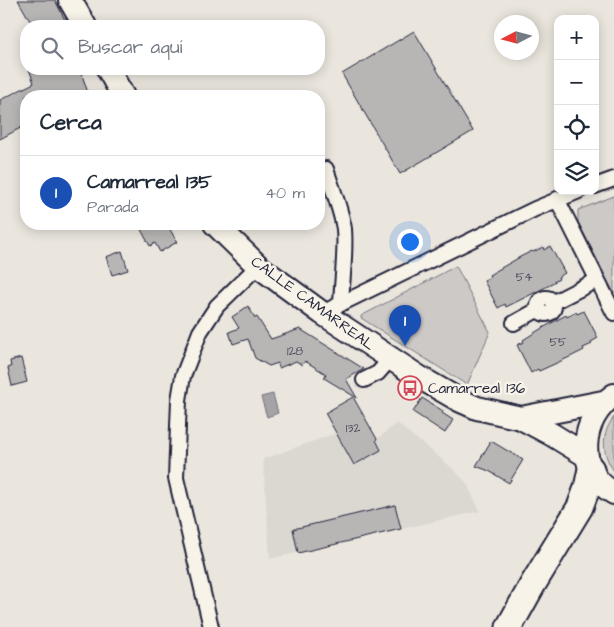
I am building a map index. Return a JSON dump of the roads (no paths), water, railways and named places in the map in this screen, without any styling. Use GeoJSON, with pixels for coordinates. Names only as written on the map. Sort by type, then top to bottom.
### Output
{"type":"FeatureCollection","features":[{"type":"Feature","properties":{"kind":"highway"},"geometry":{"type":"LineString","coordinates":[[70,0],[81,20]]}},
{"type":"Feature","properties":{"kind":"highway"},"geometry":{"type":"LineString","coordinates":[[111,75],[120,90]]}},
{"type":"Feature","properties":{"kind":"highway","name":"CALLE CAMARREAL"},"geometry":{"type":"LineString","coordinates":[[221,230],[258,266],[331,308],[391,358],[459,400],[492,412],[521,418]]}},
{"type":"Feature","properties":{"kind":"highway"},"geometry":{"type":"LineString","coordinates":[[521,418],[609,398]]}},
{"type":"Feature","properties":{"kind":"highway"},"geometry":{"type":"LineString","coordinates":[[510,627],[539,572],[580,507],[588,488],[587,430],[593,416],[609,398]]}},
{"type":"Feature","properties":{"kind":"highway"},"geometry":{"type":"LineString","coordinates":[[521,418],[551,434],[589,462],[598,479],[614,493]]}},
{"type":"Feature","properties":{"kind":"street"},"geometry":{"type":"LineString","coordinates":[[326,169],[344,228],[331,308]]}},
{"type":"Feature","properties":{"kind":"street"},"geometry":{"type":"LineString","coordinates":[[599,185],[614,179]]}},
{"type":"Feature","properties":{"kind":"street"},"geometry":{"type":"LineString","coordinates":[[331,308],[568,195]]}},
{"type":"Feature","properties":{"kind":"street"},"geometry":{"type":"LineString","coordinates":[[557,199],[614,313]]}},
{"type":"Feature","properties":{"kind":"street"},"geometry":{"type":"LineString","coordinates":[[211,627],[176,478],[178,400],[183,376],[200,332],[217,306],[258,266]]}},
{"type":"Feature","properties":{"kind":"street"},"geometry":{"type":"LineString","coordinates":[[514,323],[539,309],[538,305],[543,298],[554,302],[597,280]]}},
{"type":"Feature","properties":{"kind":"street","name":"CALLE CAMARREAL"},"geometry":{"type":"LineString","coordinates":[[364,380],[378,373],[391,358]]}},
{"type":"Feature","properties":{"kind":"place","name":"Camarreal 135"},"geometry":{"type":"Point","coordinates":[405,346]}},
{"type":"Feature","properties":{"kind":"place","name":"Camarreal 136"},"geometry":{"type":"Point","coordinates":[410,388]}}]}
